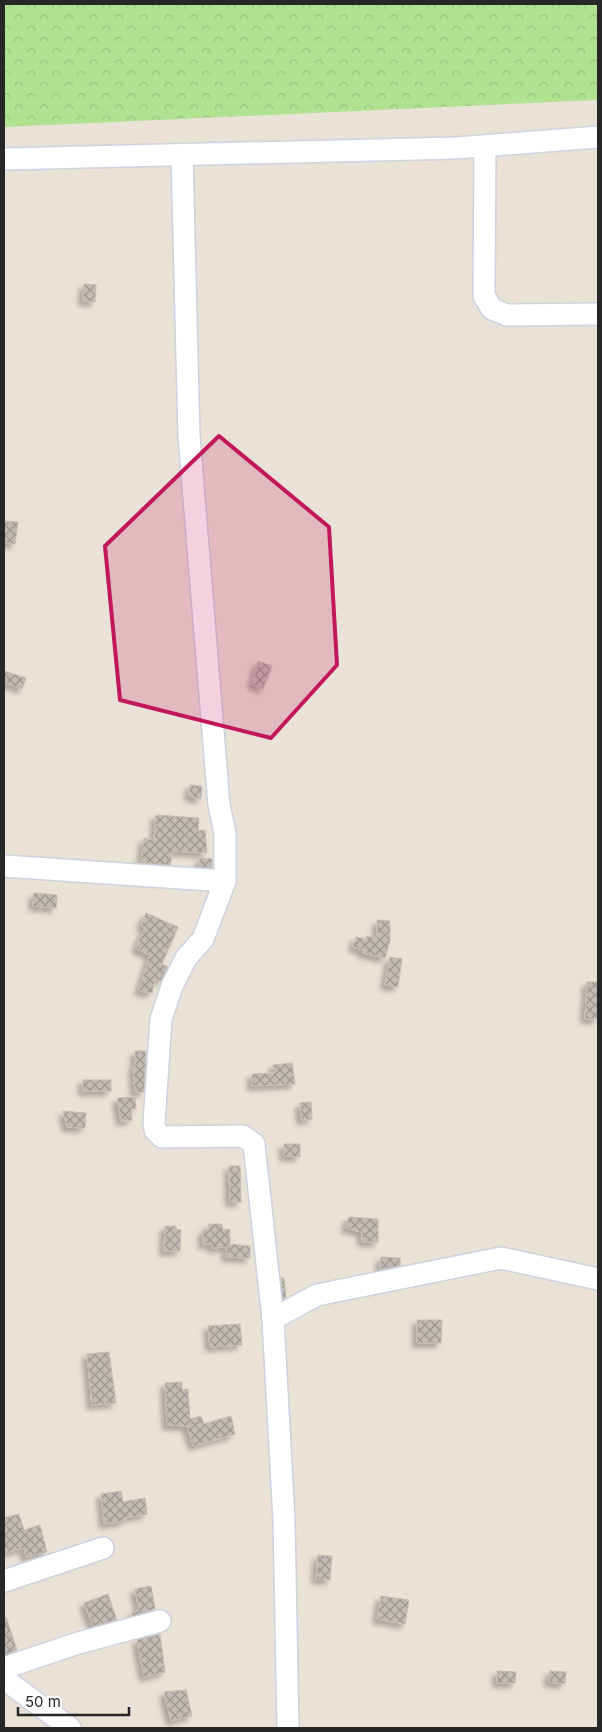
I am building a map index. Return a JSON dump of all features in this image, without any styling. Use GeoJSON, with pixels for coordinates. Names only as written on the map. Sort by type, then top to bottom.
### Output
{"type":"FeatureCollection","features":[{"type":"Feature","properties":{"kind":"street"},"geometry":{"type":"LineString","coordinates":[[4,159],[485,146],[598,137]]}},
{"type":"Feature","properties":{"kind":"street"},"geometry":{"type":"LineString","coordinates":[[485,146],[484,296],[492,309],[507,315],[598,314]]}},
{"type":"Feature","properties":{"kind":"street"},"geometry":{"type":"LineString","coordinates":[[182,155],[189,436],[219,805],[225,834],[225,881],[203,939],[186,958],[172,986],[161,1019],[154,1123],[158,1134],[162,1137],[244,1136],[254,1144],[273,1318],[284,1520],[288,1728]]}},
{"type":"Feature","properties":{"kind":"street"},"geometry":{"type":"LineString","coordinates":[[4,866],[225,881]]}},
{"type":"Feature","properties":{"kind":"street"},"geometry":{"type":"LineString","coordinates":[[273,1318],[317,1295],[501,1258],[598,1279]]}},
{"type":"Feature","properties":{"kind":"street"},"geometry":{"type":"LineString","coordinates":[[4,1581],[103,1548]]}},
{"type":"Feature","properties":{"kind":"street"},"geometry":{"type":"LineString","coordinates":[[4,1668],[75,1644],[160,1621]]}},
{"type":"Feature","properties":{"kind":"street"},"geometry":{"type":"LineString","coordinates":[[4,1679],[70,1728]]}},
{"type":"Feature","properties":{"kind":"highlighted area"},"geometry":{"type":"Polygon","coordinates":[[[219,436],[329,527],[337,665],[271,738],[120,700],[105,546],[219,436]]]}},
{"type":"Feature","properties":{"kind":"green space"},"geometry":{"type":"Polygon","coordinates":[[[4,4],[598,4],[598,100],[4,127],[4,4]]]}},
{"type":"Feature","properties":{"kind":"building"},"geometry":{"type":"Polygon","coordinates":[[[84,284],[96,285],[95,302],[83,301],[84,284]]]}},
{"type":"Feature","properties":{"kind":"building"},"geometry":{"type":"Polygon","coordinates":[[[4,521],[18,522],[15,544],[4,543],[4,521]]]}},
{"type":"Feature","properties":{"kind":"building"},"geometry":{"type":"Polygon","coordinates":[[[258,661],[272,666],[263,689],[252,684],[258,661]]]}},
{"type":"Feature","properties":{"kind":"building"},"geometry":{"type":"Polygon","coordinates":[[[4,671],[26,678],[22,689],[4,682],[4,671]]]}},
{"type":"Feature","properties":{"kind":"building"},"geometry":{"type":"Polygon","coordinates":[[[190,785],[202,786],[201,799],[189,796],[190,785]]]}},
{"type":"Feature","properties":{"kind":"building"},"geometry":{"type":"Polygon","coordinates":[[[156,815],[199,818],[198,831],[205,830],[207,853],[173,851],[170,865],[141,863],[144,838],[154,840],[156,815]]]}},
{"type":"Feature","properties":{"kind":"building"},"geometry":{"type":"Polygon","coordinates":[[[200,858],[212,859],[212,868],[199,867],[200,858]]]}},
{"type":"Feature","properties":{"kind":"building"},"geometry":{"type":"Polygon","coordinates":[[[34,893],[57,895],[56,908],[33,906],[34,893]]]}},
{"type":"Feature","properties":{"kind":"building"},"geometry":{"type":"Polygon","coordinates":[[[146,913],[178,927],[162,964],[168,967],[161,981],[155,979],[152,993],[139,991],[150,955],[136,948],[145,928],[141,926],[146,913]]]}},
{"type":"Feature","properties":{"kind":"building"},"geometry":{"type":"Polygon","coordinates":[[[377,920],[390,921],[390,941],[385,958],[363,953],[363,950],[353,947],[356,937],[366,939],[367,936],[377,938],[377,920]]]}},
{"type":"Feature","properties":{"kind":"building"},"geometry":{"type":"Polygon","coordinates":[[[390,957],[402,959],[398,987],[385,985],[390,957]]]}},
{"type":"Feature","properties":{"kind":"building"},"geometry":{"type":"Polygon","coordinates":[[[587,982],[598,982],[598,1019],[585,1019],[587,982]]]}},
{"type":"Feature","properties":{"kind":"building"},"geometry":{"type":"Polygon","coordinates":[[[135,1051],[146,1051],[144,1092],[135,1092],[133,1067],[135,1067],[135,1051]]]}},
{"type":"Feature","properties":{"kind":"building"},"geometry":{"type":"Polygon","coordinates":[[[292,1063],[295,1084],[252,1086],[252,1074],[274,1073],[273,1065],[292,1063]]]}},
{"type":"Feature","properties":{"kind":"building"},"geometry":{"type":"Polygon","coordinates":[[[83,1080],[111,1080],[111,1091],[83,1091],[83,1080]]]}},
{"type":"Feature","properties":{"kind":"building"},"geometry":{"type":"Polygon","coordinates":[[[135,1097],[136,1109],[131,1109],[132,1120],[121,1121],[117,1098],[135,1097]]]}},
{"type":"Feature","properties":{"kind":"building"},"geometry":{"type":"Polygon","coordinates":[[[311,1102],[312,1119],[301,1120],[300,1103],[311,1102]]]}},
{"type":"Feature","properties":{"kind":"building"},"geometry":{"type":"Polygon","coordinates":[[[63,1111],[86,1113],[85,1128],[67,1127],[63,1111]]]}},
{"type":"Feature","properties":{"kind":"building"},"geometry":{"type":"Polygon","coordinates":[[[284,1144],[300,1144],[300,1157],[284,1156],[284,1144]]]}},
{"type":"Feature","properties":{"kind":"building"},"geometry":{"type":"Polygon","coordinates":[[[229,1166],[240,1166],[241,1202],[230,1202],[229,1166]]]}},
{"type":"Feature","properties":{"kind":"building"},"geometry":{"type":"Polygon","coordinates":[[[349,1217],[378,1219],[378,1242],[362,1242],[362,1232],[346,1228],[349,1217]]]}},
{"type":"Feature","properties":{"kind":"building"},"geometry":{"type":"Polygon","coordinates":[[[209,1224],[222,1224],[223,1230],[230,1229],[230,1244],[250,1246],[250,1258],[226,1257],[227,1247],[212,1248],[212,1244],[203,1244],[203,1230],[209,1230],[209,1224]]]}},
{"type":"Feature","properties":{"kind":"building"},"geometry":{"type":"Polygon","coordinates":[[[165,1226],[176,1226],[176,1229],[181,1230],[180,1251],[164,1251],[165,1226]]]}},
{"type":"Feature","properties":{"kind":"building"},"geometry":{"type":"Polygon","coordinates":[[[381,1257],[400,1258],[400,1266],[380,1269],[381,1257]]]}},
{"type":"Feature","properties":{"kind":"building"},"geometry":{"type":"Polygon","coordinates":[[[281,1278],[284,1278],[286,1297],[283,1299],[281,1278]]]}},
{"type":"Feature","properties":{"kind":"building"},"geometry":{"type":"Polygon","coordinates":[[[417,1320],[442,1320],[441,1343],[417,1343],[417,1320]]]}},
{"type":"Feature","properties":{"kind":"building"},"geometry":{"type":"Polygon","coordinates":[[[240,1324],[242,1345],[210,1347],[208,1326],[240,1324]]]}},
{"type":"Feature","properties":{"kind":"building"},"geometry":{"type":"Polygon","coordinates":[[[109,1352],[116,1403],[92,1405],[87,1354],[109,1352]]]}},
{"type":"Feature","properties":{"kind":"building"},"geometry":{"type":"Polygon","coordinates":[[[182,1382],[182,1390],[188,1389],[190,1419],[201,1416],[204,1424],[231,1416],[235,1434],[193,1446],[187,1426],[167,1425],[165,1383],[182,1382]]]}},
{"type":"Feature","properties":{"kind":"building"},"geometry":{"type":"Polygon","coordinates":[[[121,1491],[123,1502],[145,1498],[147,1514],[125,1518],[125,1521],[104,1524],[101,1494],[121,1491]]]}},
{"type":"Feature","properties":{"kind":"building"},"geometry":{"type":"Polygon","coordinates":[[[19,1514],[24,1530],[40,1525],[47,1552],[26,1557],[24,1548],[4,1553],[4,1518],[19,1514]]]}},
{"type":"Feature","properties":{"kind":"building"},"geometry":{"type":"Polygon","coordinates":[[[318,1555],[332,1556],[330,1580],[316,1579],[318,1555]]]}},
{"type":"Feature","properties":{"kind":"building"},"geometry":{"type":"Polygon","coordinates":[[[151,1586],[155,1609],[132,1616],[132,1613],[139,1610],[135,1589],[151,1586]]]}},
{"type":"Feature","properties":{"kind":"building"},"geometry":{"type":"Polygon","coordinates":[[[108,1594],[117,1620],[93,1626],[84,1603],[108,1594]]]}},
{"type":"Feature","properties":{"kind":"building"},"geometry":{"type":"Polygon","coordinates":[[[381,1596],[409,1600],[405,1624],[377,1619],[381,1596]]]}},
{"type":"Feature","properties":{"kind":"building"},"geometry":{"type":"Polygon","coordinates":[[[4,1617],[6,1617],[17,1650],[4,1655],[4,1617]]]}},
{"type":"Feature","properties":{"kind":"building"},"geometry":{"type":"Polygon","coordinates":[[[160,1634],[165,1672],[144,1677],[137,1640],[160,1634]]]}},
{"type":"Feature","properties":{"kind":"building"},"geometry":{"type":"Polygon","coordinates":[[[497,1671],[516,1672],[515,1683],[497,1683],[497,1671]]]}},
{"type":"Feature","properties":{"kind":"building"},"geometry":{"type":"Polygon","coordinates":[[[550,1671],[566,1672],[565,1684],[549,1682],[550,1671]]]}},
{"type":"Feature","properties":{"kind":"building"},"geometry":{"type":"Polygon","coordinates":[[[186,1690],[192,1716],[171,1721],[164,1692],[186,1690]]]}}]}
